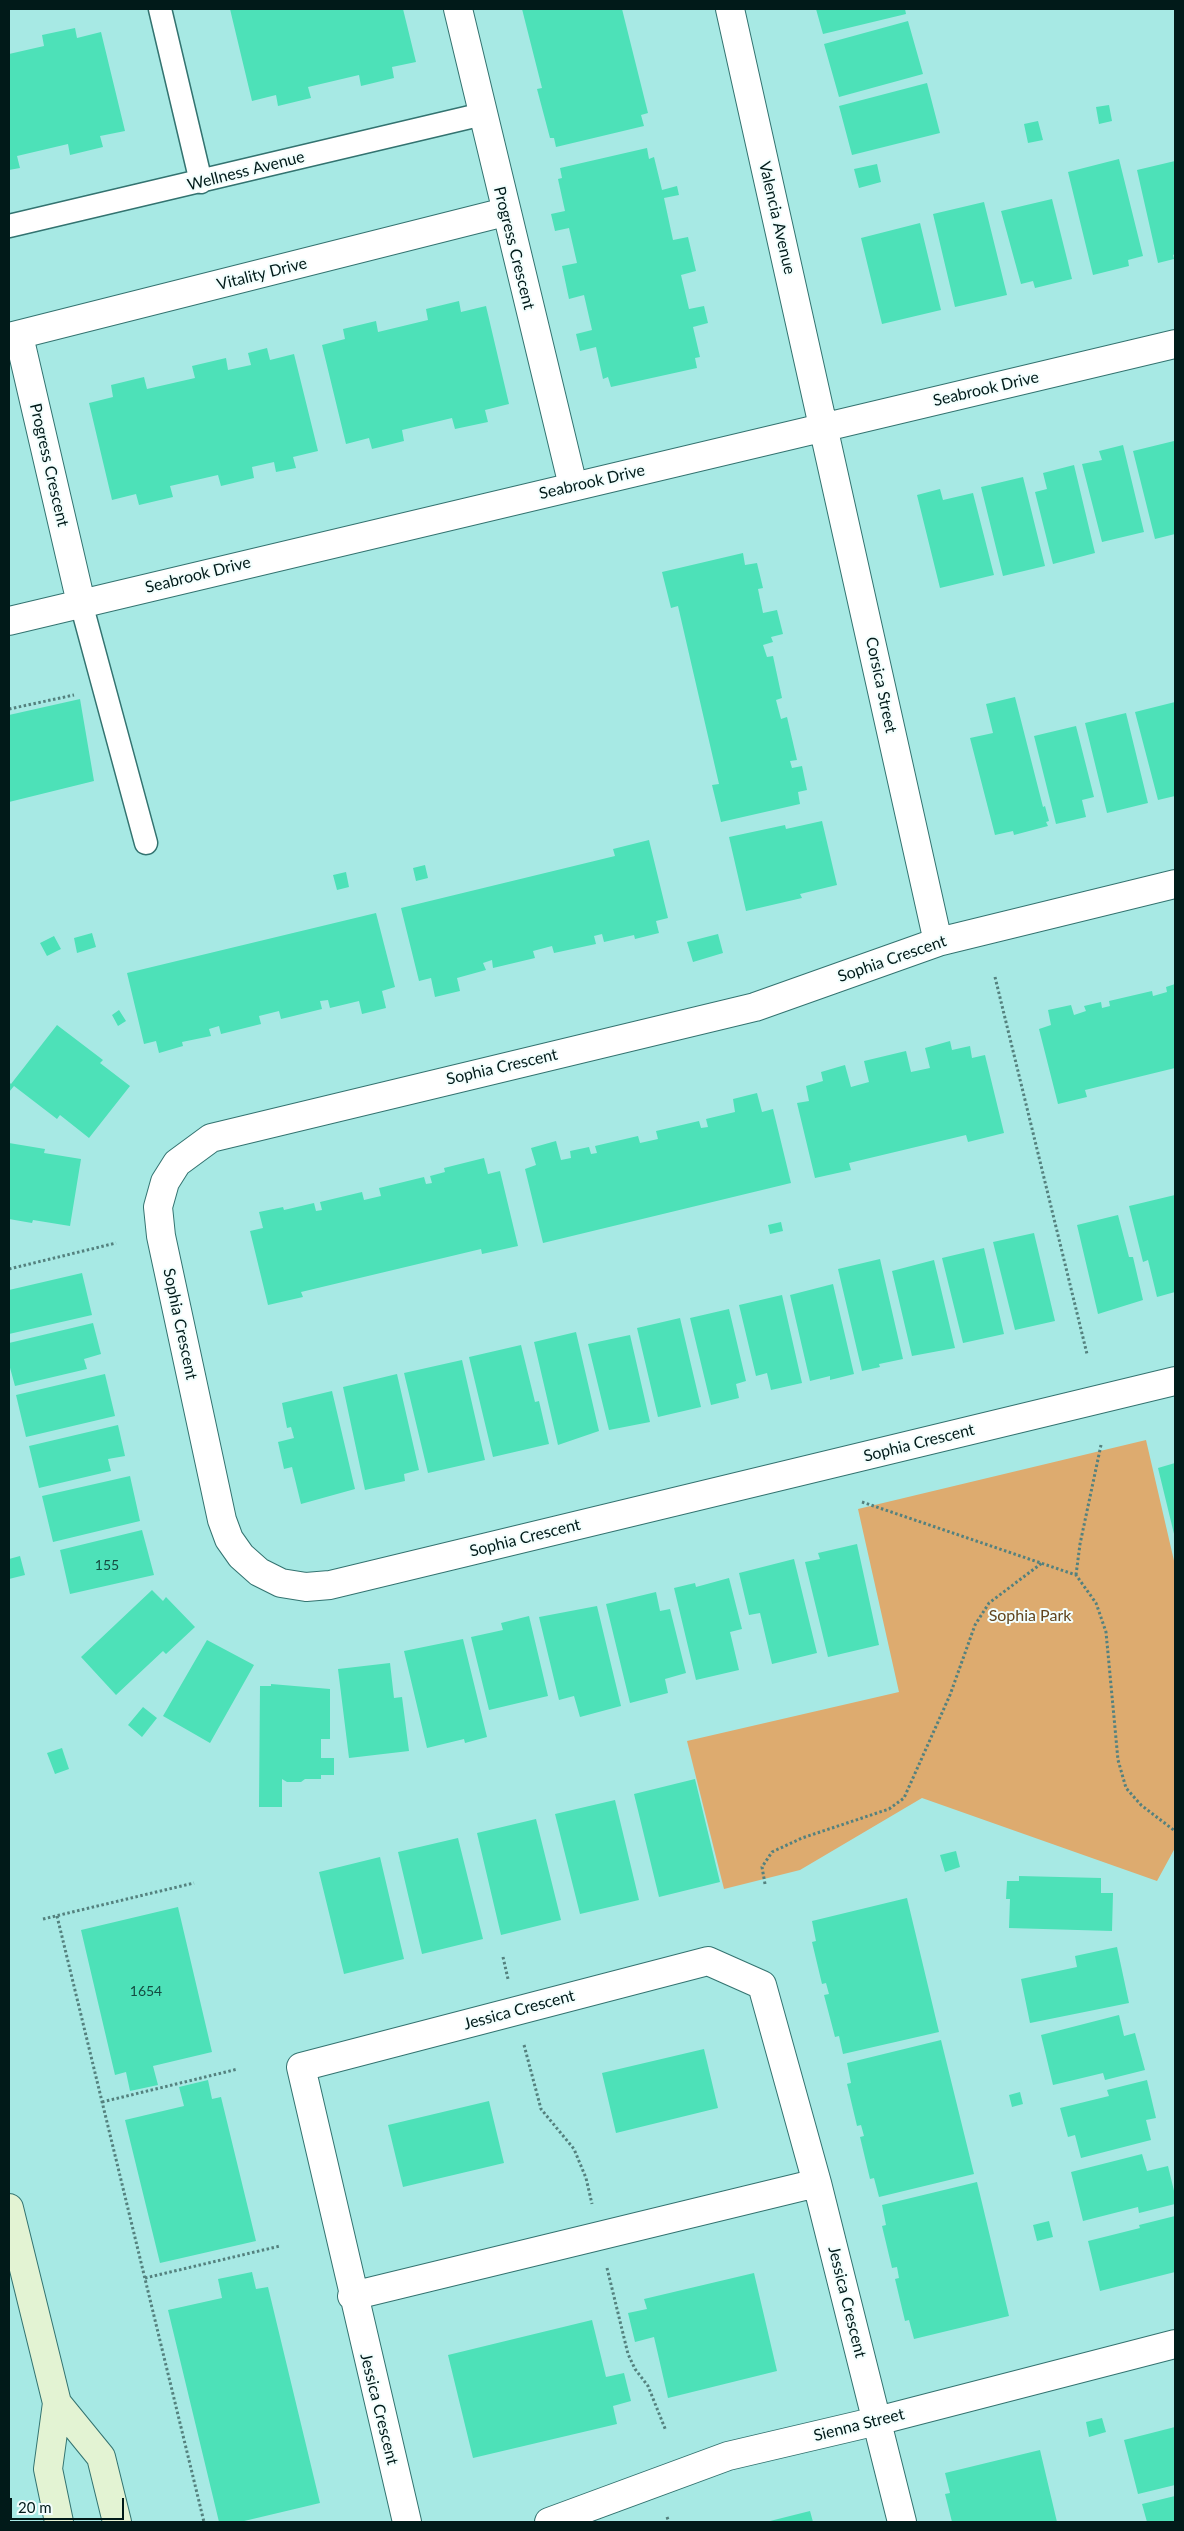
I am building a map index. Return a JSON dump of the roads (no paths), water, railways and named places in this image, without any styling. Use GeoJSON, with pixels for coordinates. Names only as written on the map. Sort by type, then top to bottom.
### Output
{"type":"FeatureCollection","features":[{"type":"Feature","properties":{"kind":"main road"},"geometry":{"type":"LineString","coordinates":[[9,2208],[58,2403],[48,2469],[59,2522]]}},
{"type":"Feature","properties":{"kind":"main road"},"geometry":{"type":"LineString","coordinates":[[58,2403],[101,2457],[117,2522]]}},
{"type":"Feature","properties":{"kind":"street","name":"Progress Crescent"},"geometry":{"type":"LineString","coordinates":[[458,9],[505,212],[573,486]]}},
{"type":"Feature","properties":{"kind":"street","name":"Valencia Avenue"},"geometry":{"type":"LineString","coordinates":[[730,9],[824,428]]}},
{"type":"Feature","properties":{"kind":"street","name":"Vitality Drive"},"geometry":{"type":"LineString","coordinates":[[14,337],[505,212]]}},
{"type":"Feature","properties":{"kind":"street","name":"Progress Crescent"},"geometry":{"type":"LineString","coordinates":[[14,337],[82,603]]}},
{"type":"Feature","properties":{"kind":"street","name":"Seabrook Drive"},"geometry":{"type":"LineString","coordinates":[[9,621],[1175,344]]}},
{"type":"Feature","properties":{"kind":"street","name":"Corsica Street"},"geometry":{"type":"LineString","coordinates":[[824,428],[938,942]]}},
{"type":"Feature","properties":{"kind":"street","name":"Sophia Crescent"},"geometry":{"type":"LineString","coordinates":[[1175,884],[938,942],[755,1007],[240,1129],[211,1138],[192,1150],[177,1163],[165,1182],[158,1207],[160,1226],[222,1520],[229,1538],[241,1556],[259,1572],[281,1583],[306,1587],[330,1585],[1175,1381]]}},
{"type":"Feature","properties":{"kind":"street","name":"Jessica Crescent"},"geometry":{"type":"LineString","coordinates":[[406,2522],[352,2296],[301,2067],[708,1961],[762,1985],[817,2183],[902,2522]]}},
{"type":"Feature","properties":{"kind":"street"},"geometry":{"type":"LineString","coordinates":[[352,2296],[817,2183]]}},
{"type":"Feature","properties":{"kind":"street","name":"Sienna Street"},"geometry":{"type":"LineString","coordinates":[[549,2522],[728,2456],[877,2421],[1063,2371],[1175,2344]]}},
{"type":"Feature","properties":{"kind":"lane"},"geometry":{"type":"LineString","coordinates":[[160,9],[201,182]]}},
{"type":"Feature","properties":{"kind":"lane","name":"Wellness Avenue"},"geometry":{"type":"LineString","coordinates":[[9,226],[482,114]]}},
{"type":"Feature","properties":{"kind":"lane"},"geometry":{"type":"LineString","coordinates":[[82,603],[146,843]]}},
{"type":"Feature","properties":{"kind":"park label","name":"Sophia Park"},"geometry":{"type":"Point","coordinates":[1030,1616]}}]}
